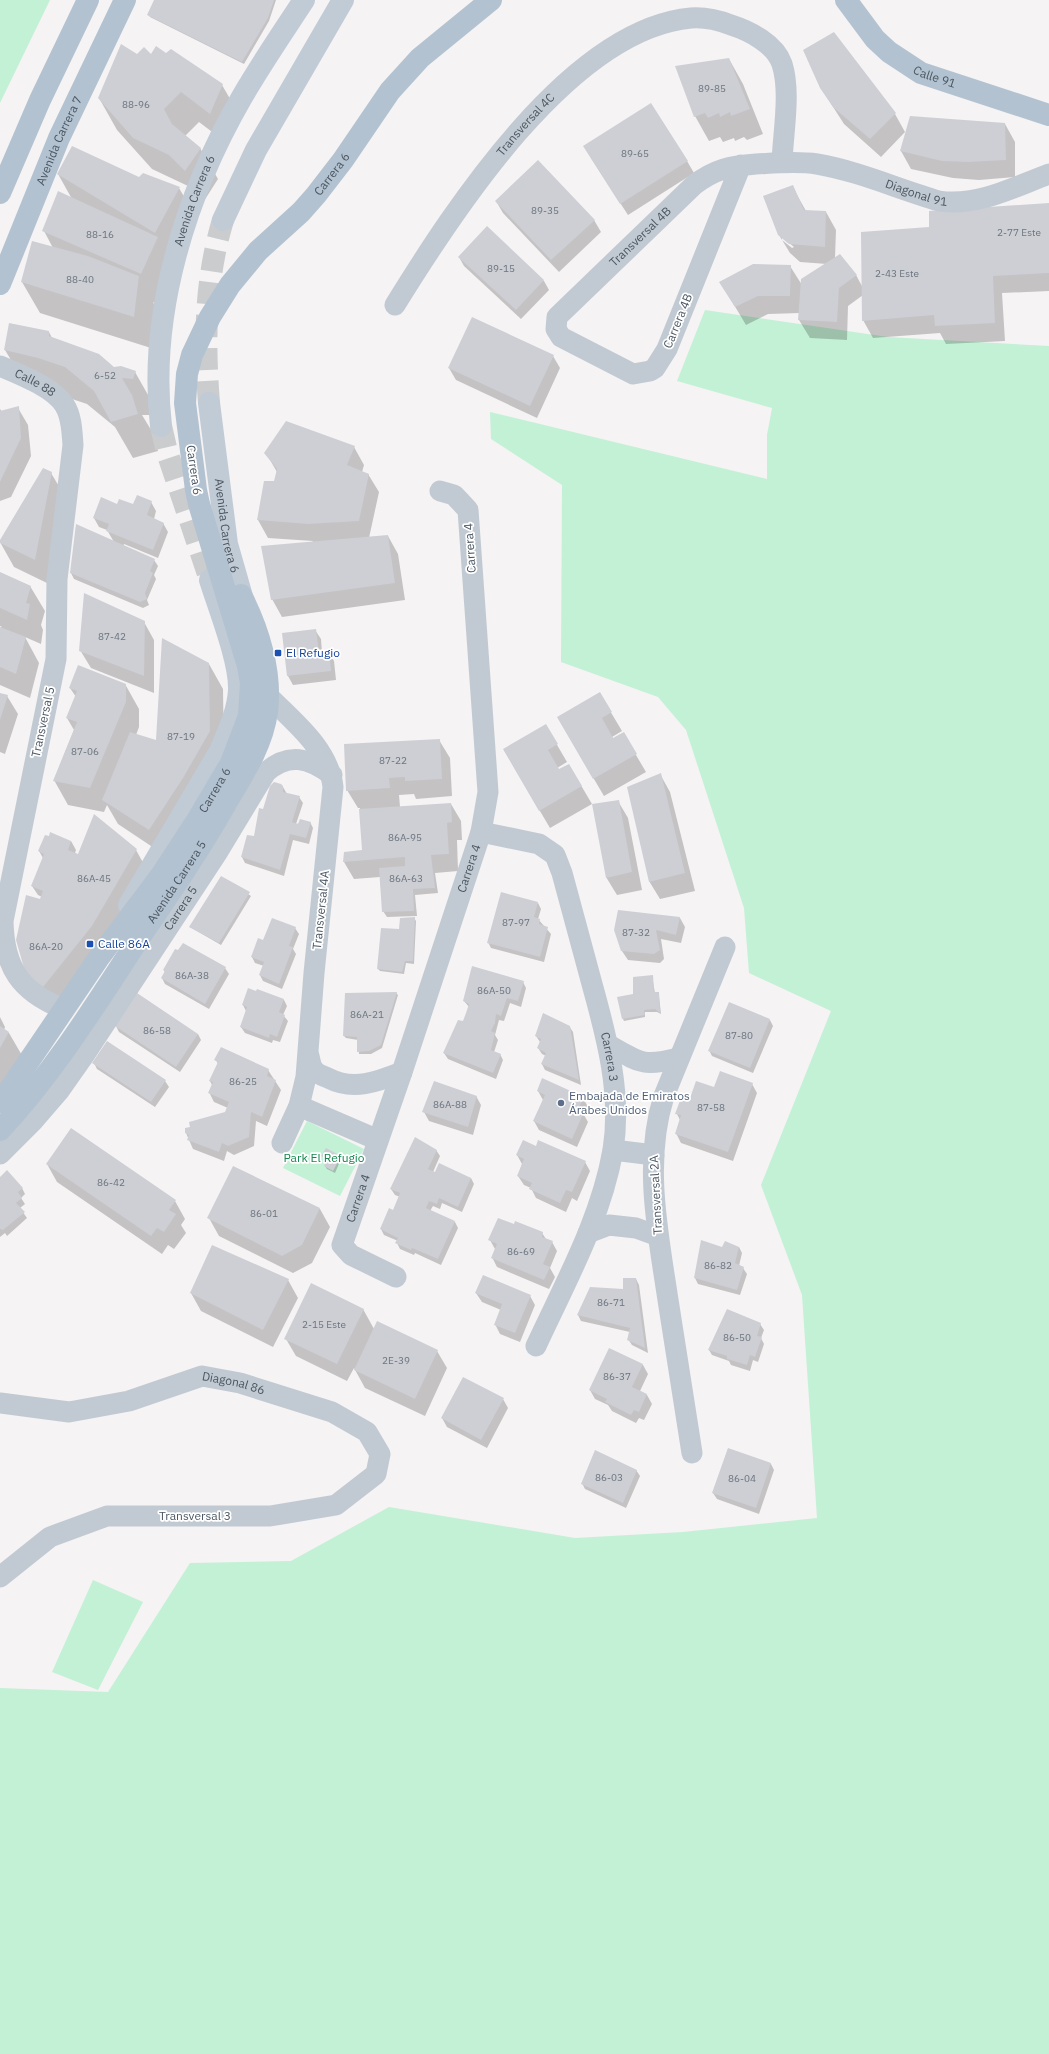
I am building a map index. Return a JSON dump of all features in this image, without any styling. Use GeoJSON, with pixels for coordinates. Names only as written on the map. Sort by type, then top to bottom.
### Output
{"type":"FeatureCollection","features":[{"type":"Feature","properties":{"kind":"main road"},"geometry":{"type":"LineString","coordinates":[[0,193],[40,100],[88,0]]}},
{"type":"Feature","properties":{"kind":"main road","name":"Avenida Carrera 7"},"geometry":{"type":"LineString","coordinates":[[0,284],[59,138],[125,0]]}},
{"type":"Feature","properties":{"kind":"main road","name":"Avenida Carrera 6"},"geometry":{"type":"LineString","coordinates":[[161,426],[157,395],[160,338],[175,260],[186,223],[214,153],[230,120],[254,77],[304,0]]}},
{"type":"Feature","properties":{"kind":"main road"},"geometry":{"type":"LineString","coordinates":[[223,220],[256,150],[343,0]]}},
{"type":"Feature","properties":{"kind":"main road","name":"Carrera 6"},"geometry":{"type":"LineString","coordinates":[[98,959],[162,874],[196,822],[231,763],[249,716],[251,683],[248,666],[197,497],[185,403],[187,374],[201,336],[218,303],[244,267],[258,251],[301,212],[316,195],[343,160],[390,90],[420,58],[491,0]]}},
{"type":"Feature","properties":{"kind":"main road","name":"Calle 91"},"geometry":{"type":"LineString","coordinates":[[846,0],[875,39],[889,52],[916,70],[933,78],[1049,115]]}},
{"type":"Feature","properties":{"kind":"main road","name":"Avenida Carrera 6"},"geometry":{"type":"LineString","coordinates":[[209,402],[227,544],[243,600],[261,649],[268,682],[268,696]]}},
{"type":"Feature","properties":{"kind":"main road","name":"Avenida Carrera 6"},"geometry":{"type":"LineString","coordinates":[[208,532],[243,600]]}},
{"type":"Feature","properties":{"kind":"main road"},"geometry":{"type":"LineString","coordinates":[[0,1102],[98,959],[220,751],[230,726],[239,689],[235,664],[210,580]]}},
{"type":"Feature","properties":{"kind":"main road","name":"Avenida Carrera 5"},"geometry":{"type":"LineString","coordinates":[[0,1130],[24,1104],[51,1069],[196,855],[256,751],[263,730],[268,696]]}},
{"type":"Feature","properties":{"kind":"street","name":"Transversal 4C"},"geometry":{"type":"LineString","coordinates":[[395,305],[460,204],[514,137],[555,93],[606,52],[646,30],[691,18],[714,19],[752,34],[775,52],[782,63],[785,78],[782,162]]}},
{"type":"Feature","properties":{"kind":"street","name":"Diagonal 91"},"geometry":{"type":"LineString","coordinates":[[741,165],[782,162],[816,164],[840,170],[938,201],[954,203],[968,202],[1049,174]]}},
{"type":"Feature","properties":{"kind":"street","name":"Carrera 4B"},"geometry":{"type":"LineString","coordinates":[[556,329],[561,337],[633,374],[646,373],[655,368],[667,349],[741,165]]}},
{"type":"Feature","properties":{"kind":"street","name":"Transversal 4B"},"geometry":{"type":"LineString","coordinates":[[556,329],[557,317],[694,185],[708,174],[741,165]]}},
{"type":"Feature","properties":{"kind":"street","name":"Calle 88"},"geometry":{"type":"LineString","coordinates":[[0,366],[36,382],[66,406]]}},
{"type":"Feature","properties":{"kind":"street","name":"Transversal 5"},"geometry":{"type":"LineString","coordinates":[[64,1009],[45,1001],[26,987],[15,972],[6,955],[3,920],[56,659],[57,579],[73,445],[71,426],[66,406]]}},
{"type":"Feature","properties":{"kind":"street","name":"Carrera 4"},"geometry":{"type":"LineString","coordinates":[[396,1277],[351,1255],[342,1245],[402,1072],[481,832],[488,792],[468,510],[454,495],[440,491]]}},
{"type":"Feature","properties":{"kind":"street","name":"Transversal 4A"},"geometry":{"type":"LineString","coordinates":[[268,696],[312,741],[330,767],[332,775],[333,800],[314,973],[309,1056],[299,1106],[282,1143]]}},
{"type":"Feature","properties":{"kind":"street","name":"Carrera 5"},"geometry":{"type":"LineString","coordinates":[[0,1154],[54,1097],[85,1054],[217,853],[266,772],[276,763],[289,759],[301,759],[322,768],[332,775]]}},
{"type":"Feature","properties":{"kind":"street","name":"Carrera 3"},"geometry":{"type":"LineString","coordinates":[[481,832],[539,844],[555,855],[562,873],[609,1045],[616,1118],[613,1150],[602,1192],[588,1233],[536,1346]]}},
{"type":"Feature","properties":{"kind":"street","name":"Transversal 2A"},"geometry":{"type":"LineString","coordinates":[[692,1453],[658,1236],[653,1187],[654,1155],[657,1117],[679,1058],[725,947]]}},
{"type":"Feature","properties":{"kind":"street"},"geometry":{"type":"LineString","coordinates":[[609,1045],[641,1062],[656,1064],[679,1058]]}},
{"type":"Feature","properties":{"kind":"street"},"geometry":{"type":"LineString","coordinates":[[309,1056],[314,1070],[333,1081],[348,1084],[364,1085],[402,1072]]}},
{"type":"Feature","properties":{"kind":"street"},"geometry":{"type":"LineString","coordinates":[[299,1106],[378,1140]]}},
{"type":"Feature","properties":{"kind":"street"},"geometry":{"type":"LineString","coordinates":[[613,1150],[654,1155]]}},
{"type":"Feature","properties":{"kind":"street"},"geometry":{"type":"LineString","coordinates":[[588,1233],[609,1225],[636,1228],[658,1236]]}},
{"type":"Feature","properties":{"kind":"street","name":"Diagonal 86"},"geometry":{"type":"LineString","coordinates":[[0,1403],[69,1412],[129,1401],[202,1376],[240,1383],[332,1412],[367,1432],[380,1454]]}},
{"type":"Feature","properties":{"kind":"street","name":"Transversal 3"},"geometry":{"type":"LineString","coordinates":[[0,1577],[50,1537],[107,1516],[270,1516],[336,1505],[376,1474],[380,1454]]}},
{"type":"Feature","properties":{"kind":"green space"},"geometry":{"type":"Polygon","coordinates":[[[0,0],[50,0],[0,103],[0,0]]]}},
{"type":"Feature","properties":{"kind":"green space"},"geometry":{"type":"Polygon","coordinates":[[[705,310],[888,337],[1049,346],[1049,2054],[0,2054],[0,1688],[108,1692],[190,1563],[291,1561],[389,1507],[575,1538],[683,1532],[817,1518],[802,1295],[761,1185],[831,1011],[749,973],[744,908],[686,730],[658,697],[561,662],[562,485],[491,439],[490,412],[767,479],[767,435],[772,408],[677,381],[705,310]]]}},
{"type":"Feature","properties":{"kind":"green space","name":"Park El Refugio"},"geometry":{"type":"Polygon","coordinates":[[[307,1121],[364,1149],[340,1196],[283,1168],[307,1121]]]}},
{"type":"Feature","properties":{"kind":"green space"},"geometry":{"type":"Polygon","coordinates":[[[93,1580],[143,1602],[98,1690],[52,1672],[93,1580]]]}},
{"type":"Feature","properties":{"kind":"building"},"geometry":{"type":"Polygon","coordinates":[[[154,0],[274,0],[268,18],[242,62],[147,15],[154,0]]]}},
{"type":"Feature","properties":{"kind":"building"},"geometry":{"type":"Polygon","coordinates":[[[834,32],[896,113],[870,139],[833,107],[820,88],[803,50],[834,32]]]}},
{"type":"Feature","properties":{"kind":"building"},"geometry":{"type":"Polygon","coordinates":[[[121,44],[137,54],[144,47],[151,54],[156,46],[166,53],[171,49],[223,84],[210,114],[181,92],[164,109],[172,124],[201,148],[185,171],[169,155],[133,138],[98,98],[121,44]]]}},
{"type":"Feature","properties":{"kind":"building"},"geometry":{"type":"Polygon","coordinates":[[[729,58],[750,109],[731,116],[730,112],[720,117],[719,113],[708,118],[705,113],[694,117],[675,66],[729,58]]]}},
{"type":"Feature","properties":{"kind":"building"},"geometry":{"type":"Polygon","coordinates":[[[651,103],[688,161],[620,204],[583,146],[651,103]]]}},
{"type":"Feature","properties":{"kind":"building"},"geometry":{"type":"Polygon","coordinates":[[[910,116],[1005,123],[1006,160],[968,162],[942,161],[900,151],[910,116]]]}},
{"type":"Feature","properties":{"kind":"building"},"geometry":{"type":"Polygon","coordinates":[[[72,146],[139,177],[143,173],[180,187],[155,233],[57,174],[72,146]]]}},
{"type":"Feature","properties":{"kind":"building"},"geometry":{"type":"Polygon","coordinates":[[[538,160],[595,220],[551,260],[495,201],[538,160]]]}},
{"type":"Feature","properties":{"kind":"building"},"geometry":{"type":"Polygon","coordinates":[[[793,185],[804,210],[826,211],[825,247],[789,244],[778,235],[763,196],[793,185]]]}},
{"type":"Feature","properties":{"kind":"building"},"geometry":{"type":"Polygon","coordinates":[[[58,191],[158,237],[141,274],[42,231],[58,191]]]}},
{"type":"Feature","properties":{"kind":"building"},"geometry":{"type":"Polygon","coordinates":[[[1049,203],[1049,273],[993,276],[995,323],[935,326],[934,315],[862,321],[861,232],[929,227],[929,211],[1049,203]]]}},
{"type":"Feature","properties":{"kind":"building"},"geometry":{"type":"Polygon","coordinates":[[[487,226],[544,280],[516,310],[458,257],[487,226]]]}},
{"type":"Feature","properties":{"kind":"building"},"geometry":{"type":"Polygon","coordinates":[[[32,241],[88,256],[139,276],[134,317],[21,282],[32,241]]]}},
{"type":"Feature","properties":{"kind":"building"},"geometry":{"type":"Polygon","coordinates":[[[840,254],[857,275],[839,288],[837,322],[798,320],[801,279],[840,254]]]}},
{"type":"Feature","properties":{"kind":"building"},"geometry":{"type":"Polygon","coordinates":[[[753,264],[791,265],[790,296],[758,296],[735,307],[719,282],[753,264]]]}},
{"type":"Feature","properties":{"kind":"building"},"geometry":{"type":"Polygon","coordinates":[[[472,317],[554,355],[530,406],[448,368],[472,317]]]}},
{"type":"Feature","properties":{"kind":"building"},"geometry":{"type":"Polygon","coordinates":[[[9,323],[49,331],[49,336],[99,354],[114,367],[121,366],[136,371],[133,379],[122,378],[132,395],[138,414],[111,422],[94,391],[65,367],[38,358],[4,350],[9,323]]]}},
{"type":"Feature","properties":{"kind":"building"},"geometry":{"type":"Polygon","coordinates":[[[19,406],[21,438],[0,482],[0,411],[19,406]]]}},
{"type":"Feature","properties":{"kind":"building"},"geometry":{"type":"Polygon","coordinates":[[[286,421],[355,446],[347,465],[369,474],[359,521],[308,524],[257,520],[264,481],[274,481],[277,469],[264,453],[286,421]]]}},
{"type":"Feature","properties":{"kind":"building"},"geometry":{"type":"Polygon","coordinates":[[[43,468],[52,472],[35,560],[0,543],[0,540],[43,468]]]}},
{"type":"Feature","properties":{"kind":"building"},"geometry":{"type":"Polygon","coordinates":[[[137,495],[152,501],[147,515],[164,523],[153,550],[106,531],[109,524],[93,518],[101,497],[117,504],[119,499],[133,504],[137,495]]]}},
{"type":"Feature","properties":{"kind":"building"},"geometry":{"type":"Polygon","coordinates":[[[76,524],[155,559],[150,571],[153,573],[145,593],[147,599],[140,602],[70,573],[76,524]]]}},
{"type":"Feature","properties":{"kind":"building"},"geometry":{"type":"Polygon","coordinates":[[[388,535],[395,583],[271,600],[261,546],[388,535]]]}},
{"type":"Feature","properties":{"kind":"building"},"geometry":{"type":"Polygon","coordinates":[[[0,572],[31,586],[26,603],[30,604],[27,620],[0,608],[0,572]]]}},
{"type":"Feature","properties":{"kind":"building"},"geometry":{"type":"Polygon","coordinates":[[[84,593],[145,621],[144,676],[79,651],[84,593]]]}},
{"type":"Feature","properties":{"kind":"building"},"geometry":{"type":"Polygon","coordinates":[[[0,627],[26,637],[16,674],[0,667],[0,627]]]}},
{"type":"Feature","properties":{"kind":"building"},"geometry":{"type":"Polygon","coordinates":[[[316,629],[319,652],[329,651],[331,671],[287,676],[282,633],[316,629]]]}},
{"type":"Feature","properties":{"kind":"building"},"geometry":{"type":"Polygon","coordinates":[[[162,638],[209,663],[210,731],[183,778],[149,830],[102,800],[130,732],[156,740],[162,638]]]}},
{"type":"Feature","properties":{"kind":"building"},"geometry":{"type":"Polygon","coordinates":[[[78,665],[126,684],[126,702],[90,788],[53,781],[77,722],[66,718],[77,691],[69,688],[78,665]]]}},
{"type":"Feature","properties":{"kind":"building"},"geometry":{"type":"Polygon","coordinates":[[[600,692],[612,712],[602,718],[613,738],[624,732],[637,754],[593,779],[557,717],[600,692]]]}},
{"type":"Feature","properties":{"kind":"building"},"geometry":{"type":"Polygon","coordinates":[[[0,693],[8,695],[0,720],[0,693]]]}},
{"type":"Feature","properties":{"kind":"building"},"geometry":{"type":"Polygon","coordinates":[[[546,724],[558,744],[548,750],[559,769],[569,764],[582,786],[539,811],[503,749],[546,724]]]}},
{"type":"Feature","properties":{"kind":"building"},"geometry":{"type":"Polygon","coordinates":[[[440,739],[442,779],[405,781],[405,777],[389,778],[390,788],[346,791],[344,744],[440,739]]]}},
{"type":"Feature","properties":{"kind":"building"},"geometry":{"type":"Polygon","coordinates":[[[661,773],[685,873],[649,882],[627,787],[661,773]]]}},
{"type":"Feature","properties":{"kind":"building"},"geometry":{"type":"Polygon","coordinates":[[[274,782],[283,786],[283,792],[300,796],[292,822],[298,824],[300,819],[311,822],[306,838],[290,834],[280,870],[241,857],[247,835],[254,836],[259,808],[263,809],[270,786],[274,782]]]}},
{"type":"Feature","properties":{"kind":"building"},"geometry":{"type":"Polygon","coordinates":[[[619,800],[632,872],[606,878],[592,804],[619,800]]]}},
{"type":"Feature","properties":{"kind":"building"},"geometry":{"type":"Polygon","coordinates":[[[451,803],[452,822],[447,823],[449,854],[431,855],[435,888],[413,889],[414,911],[382,912],[379,868],[405,866],[405,857],[343,862],[344,852],[362,850],[359,809],[451,803]]]}},
{"type":"Feature","properties":{"kind":"building"},"geometry":{"type":"Polygon","coordinates":[[[94,814],[137,849],[92,926],[43,987],[26,975],[16,940],[26,895],[40,899],[43,891],[31,886],[44,854],[38,851],[45,835],[49,836],[50,832],[71,841],[68,850],[78,854],[94,814]]]}},
{"type":"Feature","properties":{"kind":"building"},"geometry":{"type":"Polygon","coordinates":[[[221,876],[250,892],[219,943],[189,927],[221,876]]]}},
{"type":"Feature","properties":{"kind":"building"},"geometry":{"type":"Polygon","coordinates":[[[501,892],[538,902],[534,917],[540,919],[539,924],[548,927],[540,957],[487,943],[501,892]]]}},
{"type":"Feature","properties":{"kind":"building"},"geometry":{"type":"Polygon","coordinates":[[[618,910],[680,917],[676,935],[656,930],[660,950],[654,954],[621,951],[614,930],[618,910]]]}},
{"type":"Feature","properties":{"kind":"building"},"geometry":{"type":"Polygon","coordinates":[[[415,917],[413,961],[405,961],[402,972],[377,969],[381,928],[399,929],[400,918],[415,917]]]}},
{"type":"Feature","properties":{"kind":"building"},"geometry":{"type":"Polygon","coordinates":[[[272,918],[296,927],[289,946],[293,947],[279,984],[259,975],[264,962],[251,957],[258,938],[263,940],[272,918]]]}},
{"type":"Feature","properties":{"kind":"building"},"geometry":{"type":"Polygon","coordinates":[[[183,943],[226,967],[205,1004],[161,978],[165,971],[163,970],[175,949],[178,950],[183,943]]]}},
{"type":"Feature","properties":{"kind":"building"},"geometry":{"type":"Polygon","coordinates":[[[472,966],[524,981],[518,1001],[507,998],[501,1016],[496,1014],[495,1023],[491,1031],[495,1033],[491,1050],[501,1054],[493,1073],[443,1053],[458,1020],[463,1021],[469,1004],[463,1001],[472,966]]]}},
{"type":"Feature","properties":{"kind":"building"},"geometry":{"type":"Polygon","coordinates":[[[653,975],[654,992],[659,992],[660,1013],[655,1009],[644,1010],[645,1015],[622,1019],[617,997],[633,994],[633,977],[653,975]]]}},
{"type":"Feature","properties":{"kind":"building"},"geometry":{"type":"Polygon","coordinates":[[[248,988],[256,991],[257,989],[284,999],[279,1012],[285,1015],[277,1037],[270,1034],[269,1038],[240,1027],[247,1007],[242,1005],[248,988]]]}},
{"type":"Feature","properties":{"kind":"building"},"geometry":{"type":"Polygon","coordinates":[[[397,992],[381,1045],[369,1051],[357,1052],[357,1037],[343,1036],[345,993],[397,992]]]}},
{"type":"Feature","properties":{"kind":"building"},"geometry":{"type":"Polygon","coordinates":[[[137,993],[198,1034],[176,1067],[115,1026],[137,993]]]}},
{"type":"Feature","properties":{"kind":"building"},"geometry":{"type":"Polygon","coordinates":[[[729,1002],[770,1019],[750,1068],[708,1051],[729,1002]]]}},
{"type":"Feature","properties":{"kind":"building"},"geometry":{"type":"Polygon","coordinates":[[[543,1013],[570,1026],[579,1080],[541,1064],[546,1053],[537,1048],[541,1039],[535,1036],[543,1013]]]}},
{"type":"Feature","properties":{"kind":"building"},"geometry":{"type":"Polygon","coordinates":[[[0,1026],[9,1032],[0,1048],[0,1026]]]}},
{"type":"Feature","properties":{"kind":"building"},"geometry":{"type":"Polygon","coordinates":[[[107,1041],[166,1080],[151,1102],[92,1063],[107,1041]]]}},
{"type":"Feature","properties":{"kind":"building"},"geometry":{"type":"Polygon","coordinates":[[[221,1047],[269,1069],[267,1076],[276,1080],[262,1117],[251,1112],[249,1137],[228,1146],[222,1143],[219,1152],[187,1140],[189,1135],[185,1133],[185,1128],[190,1127],[189,1122],[225,1112],[229,1102],[208,1093],[213,1082],[209,1081],[218,1062],[214,1060],[221,1047]]]}},
{"type":"Feature","properties":{"kind":"building"},"geometry":{"type":"Polygon","coordinates":[[[720,1071],[753,1083],[728,1152],[675,1134],[681,1115],[675,1114],[681,1098],[689,1101],[696,1081],[714,1087],[720,1071]]]}},
{"type":"Feature","properties":{"kind":"building","name":"Embajada de Emiratos Árabes Unidos"},"geometry":{"type":"Polygon","coordinates":[[[542,1078],[584,1097],[578,1109],[584,1112],[572,1139],[533,1121],[545,1095],[537,1091],[542,1078]]]}},
{"type":"Feature","properties":{"kind":"building"},"geometry":{"type":"Polygon","coordinates":[[[434,1081],[477,1096],[468,1127],[422,1112],[434,1081]]]}},
{"type":"Feature","properties":{"kind":"building"},"geometry":{"type":"Polygon","coordinates":[[[71,1128],[176,1200],[169,1210],[176,1214],[164,1232],[157,1228],[151,1236],[46,1164],[71,1128]]]}},
{"type":"Feature","properties":{"kind":"building"},"geometry":{"type":"Polygon","coordinates":[[[415,1137],[437,1150],[428,1169],[435,1172],[439,1163],[471,1178],[458,1207],[439,1198],[437,1204],[429,1201],[426,1208],[455,1221],[438,1259],[412,1248],[411,1250],[395,1243],[398,1238],[380,1229],[389,1208],[393,1210],[400,1193],[390,1189],[415,1137]]]}},
{"type":"Feature","properties":{"kind":"building"},"geometry":{"type":"Polygon","coordinates":[[[523,1140],[536,1146],[538,1140],[586,1161],[572,1192],[566,1190],[560,1203],[529,1189],[532,1183],[517,1176],[524,1159],[516,1155],[523,1140]]]}},
{"type":"Feature","properties":{"kind":"building"},"geometry":{"type":"Polygon","coordinates":[[[326,1148],[341,1156],[333,1171],[324,1166],[327,1159],[321,1156],[326,1148]]]}},
{"type":"Feature","properties":{"kind":"building"},"geometry":{"type":"Polygon","coordinates":[[[233,1166],[320,1208],[302,1245],[282,1256],[207,1218],[233,1166]]]}},
{"type":"Feature","properties":{"kind":"building"},"geometry":{"type":"Polygon","coordinates":[[[7,1170],[23,1188],[18,1192],[22,1198],[16,1203],[25,1212],[3,1230],[0,1229],[0,1177],[7,1170]]]}},
{"type":"Feature","properties":{"kind":"building"},"geometry":{"type":"Polygon","coordinates":[[[498,1218],[514,1224],[515,1221],[543,1232],[542,1237],[553,1241],[543,1264],[550,1267],[544,1280],[491,1258],[497,1244],[488,1240],[498,1218]]]}},
{"type":"Feature","properties":{"kind":"building"},"geometry":{"type":"Polygon","coordinates":[[[701,1240],[722,1247],[725,1241],[739,1247],[735,1263],[744,1267],[737,1290],[694,1278],[701,1240]]]}},
{"type":"Feature","properties":{"kind":"building"},"geometry":{"type":"Polygon","coordinates":[[[212,1245],[289,1279],[263,1330],[190,1293],[212,1245]]]}},
{"type":"Feature","properties":{"kind":"building"},"geometry":{"type":"Polygon","coordinates":[[[483,1275],[531,1295],[515,1333],[494,1325],[502,1304],[475,1293],[483,1275]]]}},
{"type":"Feature","properties":{"kind":"building"},"geometry":{"type":"Polygon","coordinates":[[[623,1278],[636,1278],[645,1348],[627,1340],[630,1328],[577,1315],[590,1287],[623,1289],[623,1278]]]}},
{"type":"Feature","properties":{"kind":"building"},"geometry":{"type":"Polygon","coordinates":[[[311,1283],[364,1309],[337,1364],[284,1339],[311,1283]]]}},
{"type":"Feature","properties":{"kind":"building"},"geometry":{"type":"Polygon","coordinates":[[[727,1309],[761,1323],[757,1336],[762,1337],[755,1357],[750,1355],[747,1365],[727,1359],[727,1356],[708,1350],[727,1309]]]}},
{"type":"Feature","properties":{"kind":"building"},"geometry":{"type":"Polygon","coordinates":[[[377,1321],[438,1350],[415,1399],[354,1370],[377,1321]]]}},
{"type":"Feature","properties":{"kind":"building"},"geometry":{"type":"Polygon","coordinates":[[[609,1348],[643,1364],[632,1387],[647,1394],[639,1412],[634,1410],[631,1415],[605,1402],[607,1399],[589,1390],[609,1348]]]}},
{"type":"Feature","properties":{"kind":"building"},"geometry":{"type":"Polygon","coordinates":[[[463,1377],[504,1398],[481,1440],[441,1418],[463,1377]]]}},
{"type":"Feature","properties":{"kind":"building"},"geometry":{"type":"Polygon","coordinates":[[[728,1448],[771,1463],[756,1508],[712,1493],[728,1448]]]}},
{"type":"Feature","properties":{"kind":"building"},"geometry":{"type":"Polygon","coordinates":[[[595,1450],[637,1470],[623,1503],[581,1484],[595,1450]]]}},
{"type":"Feature","properties":{"kind":"tunnel"},"geometry":{"type":"LineString","coordinates":[[209,403],[207,380],[207,310],[213,265],[223,220]]}},
{"type":"Feature","properties":{"kind":"tunnel"},"geometry":{"type":"LineString","coordinates":[[161,426],[167,452],[210,580]]}},
{"type":"Feature","properties":{"kind":"place","name":"El Refugio"},"geometry":{"type":"Point","coordinates":[278,653]}},
{"type":"Feature","properties":{"kind":"place","name":"Calle 86A"},"geometry":{"type":"Point","coordinates":[90,944]}},
{"type":"Feature","properties":{"kind":"place","name":"Embajada de Emiratos Árabes Unidos"},"geometry":{"type":"Point","coordinates":[561,1103]}}]}
